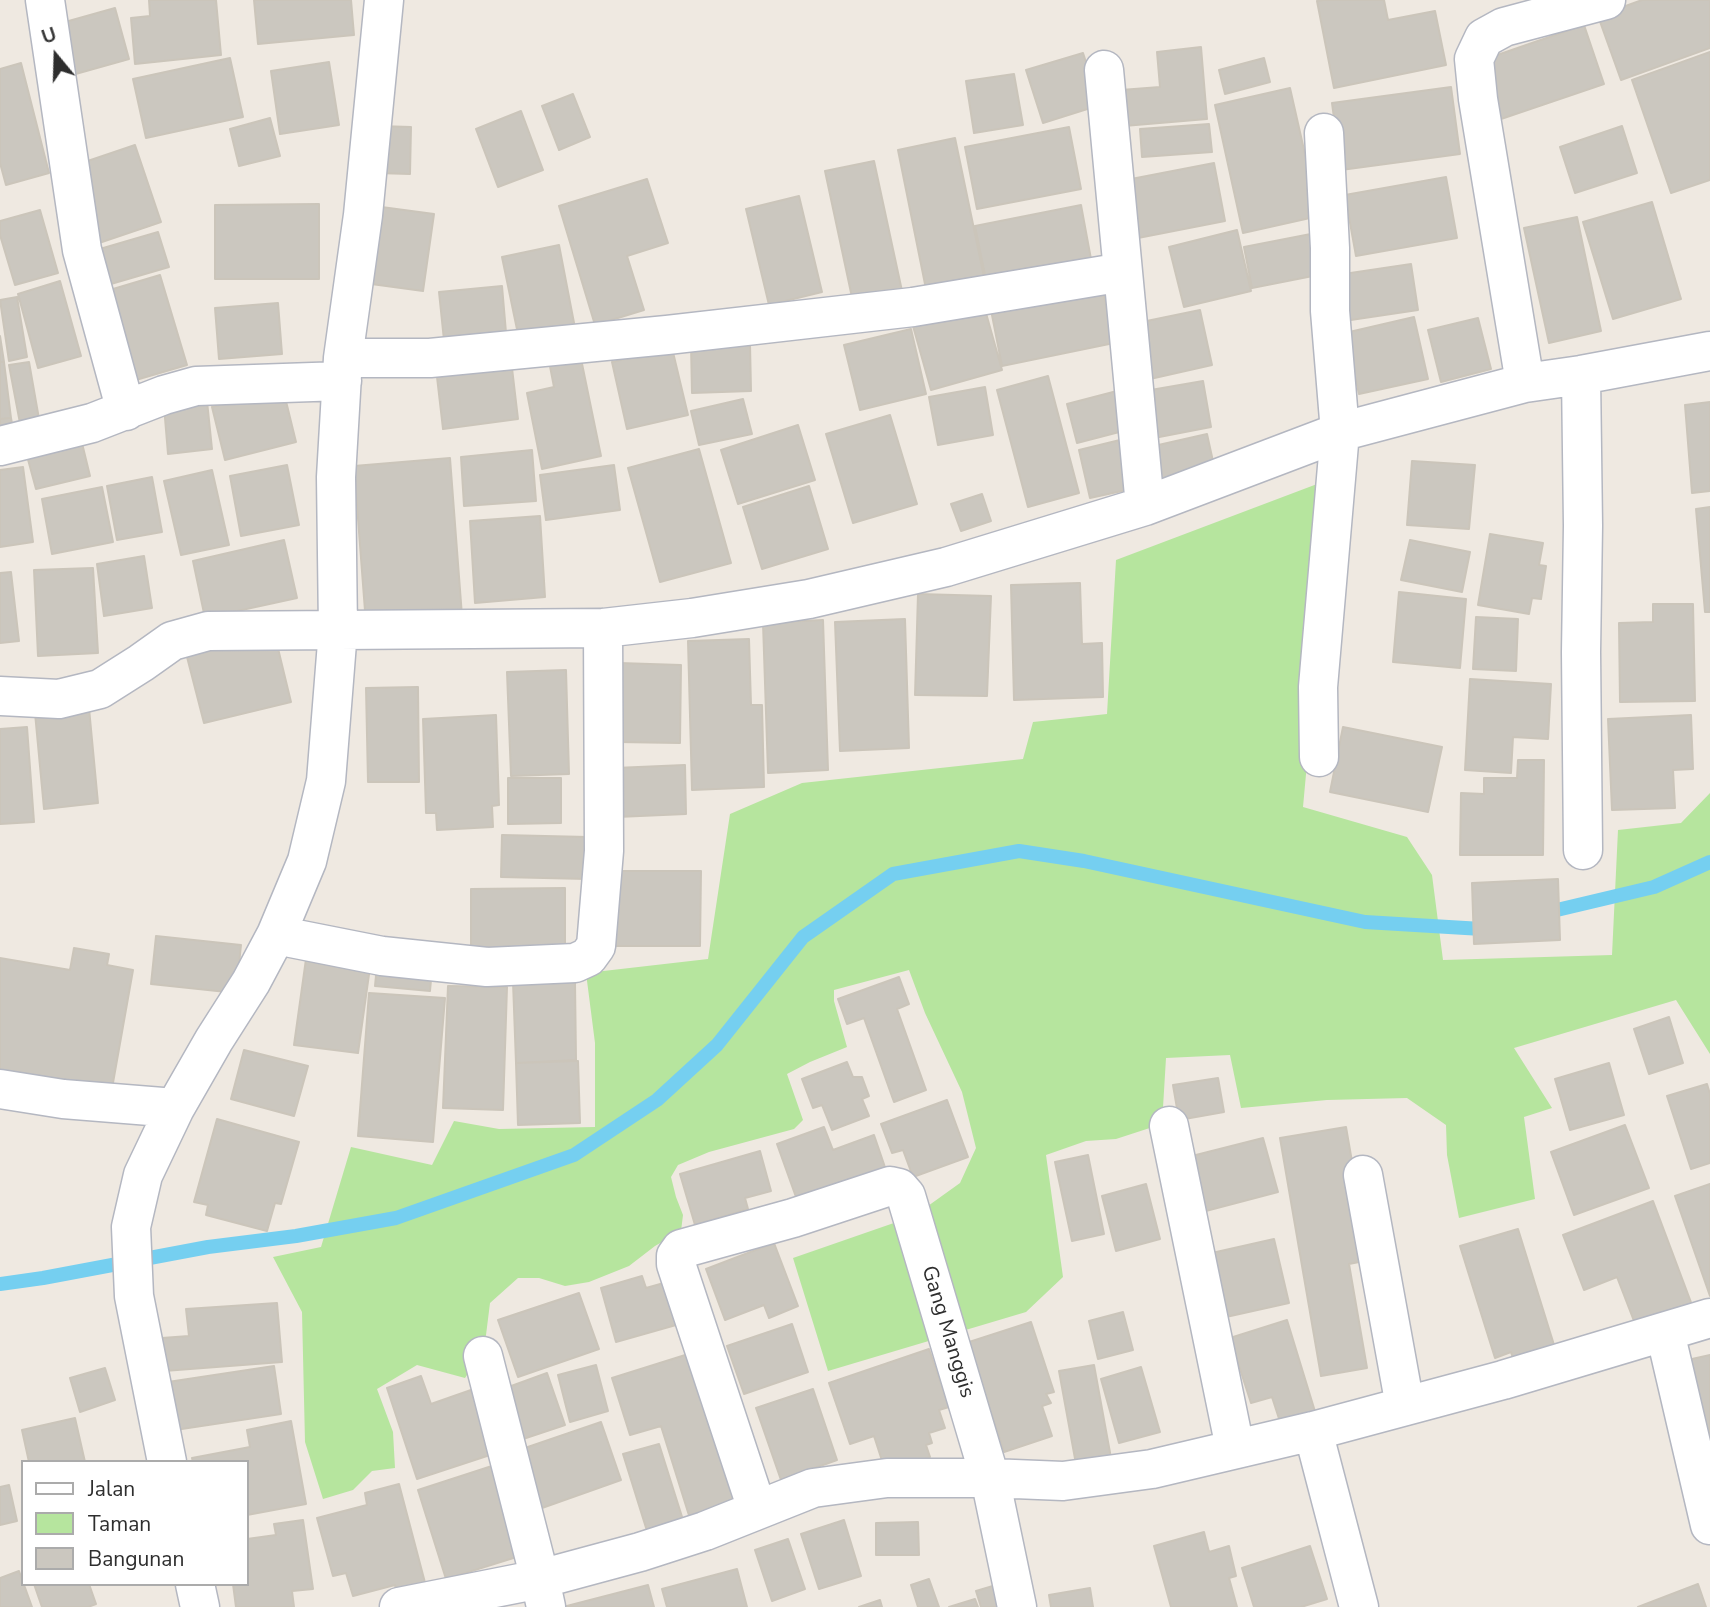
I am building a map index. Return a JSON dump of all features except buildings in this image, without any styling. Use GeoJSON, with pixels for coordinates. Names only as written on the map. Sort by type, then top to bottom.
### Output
{"type":"FeatureCollection","features":[{"type":"Feature","properties":{"kind":"street"},"geometry":{"type":"LineString","coordinates":[[45,0],[82,250],[126,411]]}},
{"type":"Feature","properties":{"kind":"street"},"geometry":{"type":"LineString","coordinates":[[167,1460],[134,1296],[131,1227],[143,1175],[175,1108],[251,982],[276,934],[307,861],[326,781],[338,630],[336,477],[342,370],[363,215],[384,0]]}},
{"type":"Feature","properties":{"kind":"street"},"geometry":{"type":"LineString","coordinates":[[1525,383],[1480,112],[1474,59],[1484,38],[1504,27],[1606,0]]}},
{"type":"Feature","properties":{"kind":"street"},"geometry":{"type":"LineString","coordinates":[[1104,70],[1145,506]]}},
{"type":"Feature","properties":{"kind":"street"},"geometry":{"type":"LineString","coordinates":[[1319,757],[1318,687],[1340,432],[1330,311],[1330,248],[1324,133]]}},
{"type":"Feature","properties":{"kind":"street"},"geometry":{"type":"LineString","coordinates":[[0,446],[92,423],[164,395],[196,386],[430,358],[913,307],[1123,272]]}},
{"type":"Feature","properties":{"kind":"street"},"geometry":{"type":"LineString","coordinates":[[0,696],[59,699],[100,689],[172,641],[208,631],[603,628],[692,618],[809,599],[946,567],[1145,506],[1340,432],[1525,383],[1710,351]]}},
{"type":"Feature","properties":{"kind":"street"},"geometry":{"type":"LineString","coordinates":[[1581,375],[1583,850]]}},
{"type":"Feature","properties":{"kind":"street"},"geometry":{"type":"LineString","coordinates":[[276,934],[382,956],[487,967],[575,963],[588,957],[596,946],[604,852],[603,628]]}},
{"type":"Feature","properties":{"kind":"street"},"geometry":{"type":"LineString","coordinates":[[0,1089],[64,1099],[175,1108]]}},
{"type":"Feature","properties":{"kind":"street"},"geometry":{"type":"LineString","coordinates":[[1169,1126],[1235,1448]]}},
{"type":"Feature","properties":{"kind":"street"},"geometry":{"type":"LineString","coordinates":[[1363,1175],[1405,1406]]}},
{"type":"Feature","properties":{"kind":"street","name":"Gang Manggis"},"geometry":{"type":"LineString","coordinates":[[757,1509],[676,1264],[676,1256],[681,1248],[793,1218],[890,1186],[899,1188],[906,1196],[990,1478],[1017,1607]]}},
{"type":"Feature","properties":{"kind":"street"},"geometry":{"type":"LineString","coordinates":[[399,1607],[543,1593],[813,1488],[887,1478],[1063,1481],[1152,1469],[1503,1380],[1710,1318]]}},
{"type":"Feature","properties":{"kind":"street"},"geometry":{"type":"LineString","coordinates":[[1665,1332],[1710,1525]]}},
{"type":"Feature","properties":{"kind":"street"},"geometry":{"type":"LineString","coordinates":[[483,1356],[543,1593]]}},
{"type":"Feature","properties":{"kind":"street"},"geometry":{"type":"LineString","coordinates":[[1313,1430],[1359,1607]]}},
{"type":"Feature","properties":{"kind":"street"},"geometry":{"type":"LineString","coordinates":[[195,1586],[200,1607]]}},
{"type":"Feature","properties":{"kind":"green space"},"geometry":{"type":"Polygon","coordinates":[[[1333,478],[1303,807],[1407,837],[1432,875],[1443,960],[1612,955],[1618,830],[1681,823],[1710,793],[1710,1054],[1676,1000],[1514,1048],[1552,1108],[1524,1117],[1535,1199],[1459,1218],[1447,1155],[1446,1125],[1407,1098],[1327,1100],[1241,1108],[1230,1055],[1166,1058],[1162,1124],[1116,1139],[1086,1141],[1046,1155],[1063,1277],[1026,1312],[828,1371],[793,1258],[914,1216],[960,1183],[976,1148],[962,1092],[925,1013],[909,970],[834,990],[834,1001],[847,1047],[787,1074],[803,1120],[794,1129],[709,1152],[678,1165],[671,1177],[683,1215],[681,1231],[629,1266],[589,1282],[565,1286],[539,1278],[518,1278],[490,1303],[482,1352],[465,1378],[417,1365],[377,1389],[393,1432],[395,1468],[372,1471],[353,1490],[323,1499],[305,1442],[302,1312],[273,1257],[321,1247],[351,1147],[432,1165],[454,1121],[499,1129],[595,1127],[595,1043],[586,973],[708,959],[730,814],[802,783],[1023,759],[1033,722],[1107,714],[1116,560],[1333,478]]]}},
{"type":"Feature","properties":{"kind":"waterway"},"geometry":{"type":"LineString","coordinates":[[0,1284],[208,1247],[296,1236],[396,1218],[574,1155],[657,1100],[717,1045],[803,937],[893,874],[1019,851],[1084,861],[1365,922],[1482,929],[1490,927]]}},
{"type":"Feature","properties":{"kind":"waterway"},"geometry":{"type":"LineString","coordinates":[[1540,914],[1654,887],[1710,862]]}}]}
